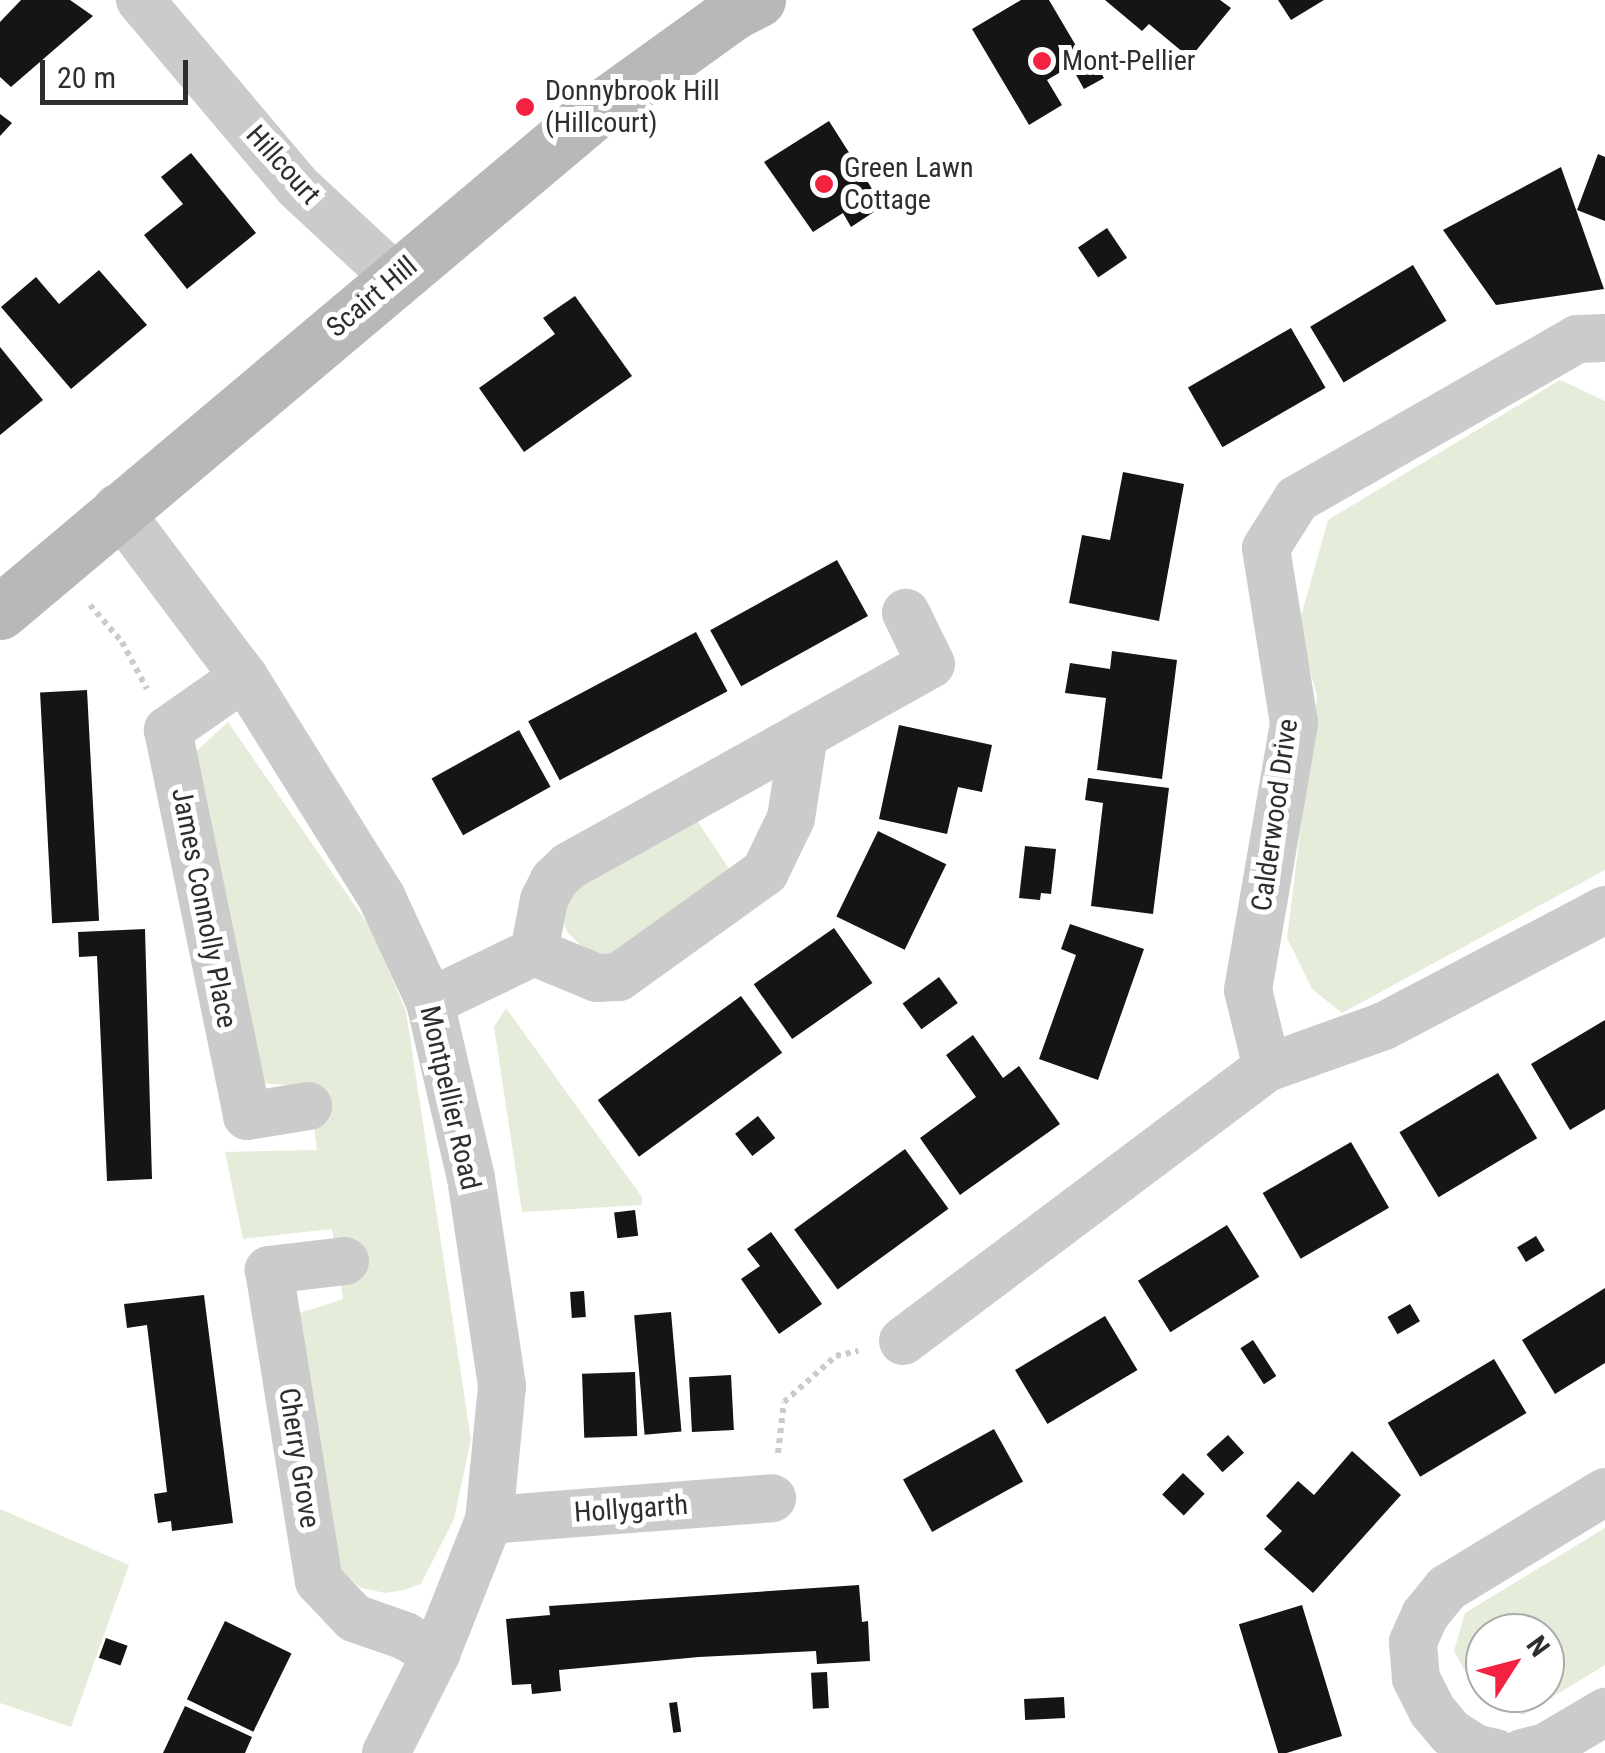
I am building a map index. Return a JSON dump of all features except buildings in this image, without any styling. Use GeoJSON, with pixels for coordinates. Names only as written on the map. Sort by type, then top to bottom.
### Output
{"type":"FeatureCollection","features":[{"type":"Feature","properties":{"kind":"street","name":"Hillcourt"},"geometry":{"type":"LineString","coordinates":[[140,0],[298,186],[396,277]]}},
{"type":"Feature","properties":{"kind":"street","name":"Scairt Hill"},"geometry":{"type":"LineString","coordinates":[[0,612],[118,508],[592,114],[739,4]]}},
{"type":"Feature","properties":{"kind":"street","name":"Calderwood Drive"},"geometry":{"type":"LineString","coordinates":[[1267,1068],[1248,990],[1294,724],[1266,548],[1297,499],[1577,339],[1605,338]]}},
{"type":"Feature","properties":{"kind":"street","name":"Montpellier Road"},"geometry":{"type":"LineString","coordinates":[[118,508],[244,677],[382,898],[430,1002],[472,1178],[502,1386],[489,1520],[436,1654],[386,1753]]}},
{"type":"Feature","properties":{"kind":"street"},"geometry":{"type":"LineString","coordinates":[[534,952],[544,900],[554,880],[569,866],[930,664],[906,613]]}},
{"type":"Feature","properties":{"kind":"street"},"geometry":{"type":"LineString","coordinates":[[168,730],[244,677]]}},
{"type":"Feature","properties":{"kind":"street","name":"James Connolly Place"},"geometry":{"type":"LineString","coordinates":[[168,730],[247,1116],[308,1106]]}},
{"type":"Feature","properties":{"kind":"street"},"geometry":{"type":"LineString","coordinates":[[430,1002],[534,952],[596,978],[620,977],[765,872],[791,818],[804,735]]}},
{"type":"Feature","properties":{"kind":"street"},"geometry":{"type":"LineString","coordinates":[[903,1341],[1267,1068],[1384,1026],[1605,910]]}},
{"type":"Feature","properties":{"kind":"street","name":"Cherry Grove"},"geometry":{"type":"LineString","coordinates":[[346,1261],[269,1270],[318,1581],[354,1618],[405,1636],[436,1654]]}},
{"type":"Feature","properties":{"kind":"street"},"geometry":{"type":"LineString","coordinates":[[1496,1753],[1477,1749],[1452,1734],[1432,1710],[1416,1678],[1412,1642],[1425,1615],[1447,1588],[1605,1492]]}},
{"type":"Feature","properties":{"kind":"street","name":"Hollygarth"},"geometry":{"type":"LineString","coordinates":[[489,1520],[772,1498]]}},
{"type":"Feature","properties":{"kind":"street"},"geometry":{"type":"LineString","coordinates":[[1522,1753],[1546,1748],[1605,1712]]}},
{"type":"Feature","properties":{"kind":"path"},"geometry":{"type":"LineString","coordinates":[[56,564],[122,642],[168,730]]}},
{"type":"Feature","properties":{"kind":"path"},"geometry":{"type":"LineString","coordinates":[[772,1498],[784,1402],[836,1356],[903,1341]]}},
{"type":"Feature","properties":{"kind":"green space"},"geometry":{"type":"Polygon","coordinates":[[[1560,380],[1605,401],[1605,870],[1342,1013],[1312,989],[1287,938],[1317,696],[1298,627],[1328,520],[1560,380]]]}},
{"type":"Feature","properties":{"kind":"green space"},"geometry":{"type":"Polygon","coordinates":[[[228,722],[371,929],[406,1011],[471,1440],[454,1519],[421,1584],[404,1590],[385,1593],[361,1588],[340,1572],[300,1313],[343,1299],[332,1229],[243,1239],[225,1152],[317,1150],[309,1087],[260,1083],[191,756],[228,722]]]}},
{"type":"Feature","properties":{"kind":"green space"},"geometry":{"type":"Polygon","coordinates":[[[694,816],[730,870],[616,955],[589,953],[567,932],[560,911],[572,893],[694,816]]]}},
{"type":"Feature","properties":{"kind":"green space"},"geometry":{"type":"Polygon","coordinates":[[[506,1008],[642,1197],[642,1205],[522,1212],[494,1027],[506,1008]]]}},
{"type":"Feature","properties":{"kind":"green space"},"geometry":{"type":"Polygon","coordinates":[[[0,1509],[129,1565],[71,1727],[0,1703],[0,1509]]]}},
{"type":"Feature","properties":{"kind":"green space"},"geometry":{"type":"Polygon","coordinates":[[[1605,1528],[1605,1665],[1565,1689],[1565,1613],[1465,1613],[1605,1528]]]}},
{"type":"Feature","properties":{"kind":"green space"},"geometry":{"type":"Polygon","coordinates":[[[1465,1613],[1465,1671],[1454,1651],[1465,1613]]]}},
{"type":"Feature","properties":{"kind":"place","name":"Mont-Pellier"},"geometry":{"type":"Point","coordinates":[1042,61]}},
{"type":"Feature","properties":{"kind":"place","name":"Donnybrook Hill (Hillcourt)"},"geometry":{"type":"Point","coordinates":[525,107]}},
{"type":"Feature","properties":{"kind":"place","name":"Green Lawn Cottage"},"geometry":{"type":"Point","coordinates":[824,184]}}]}
